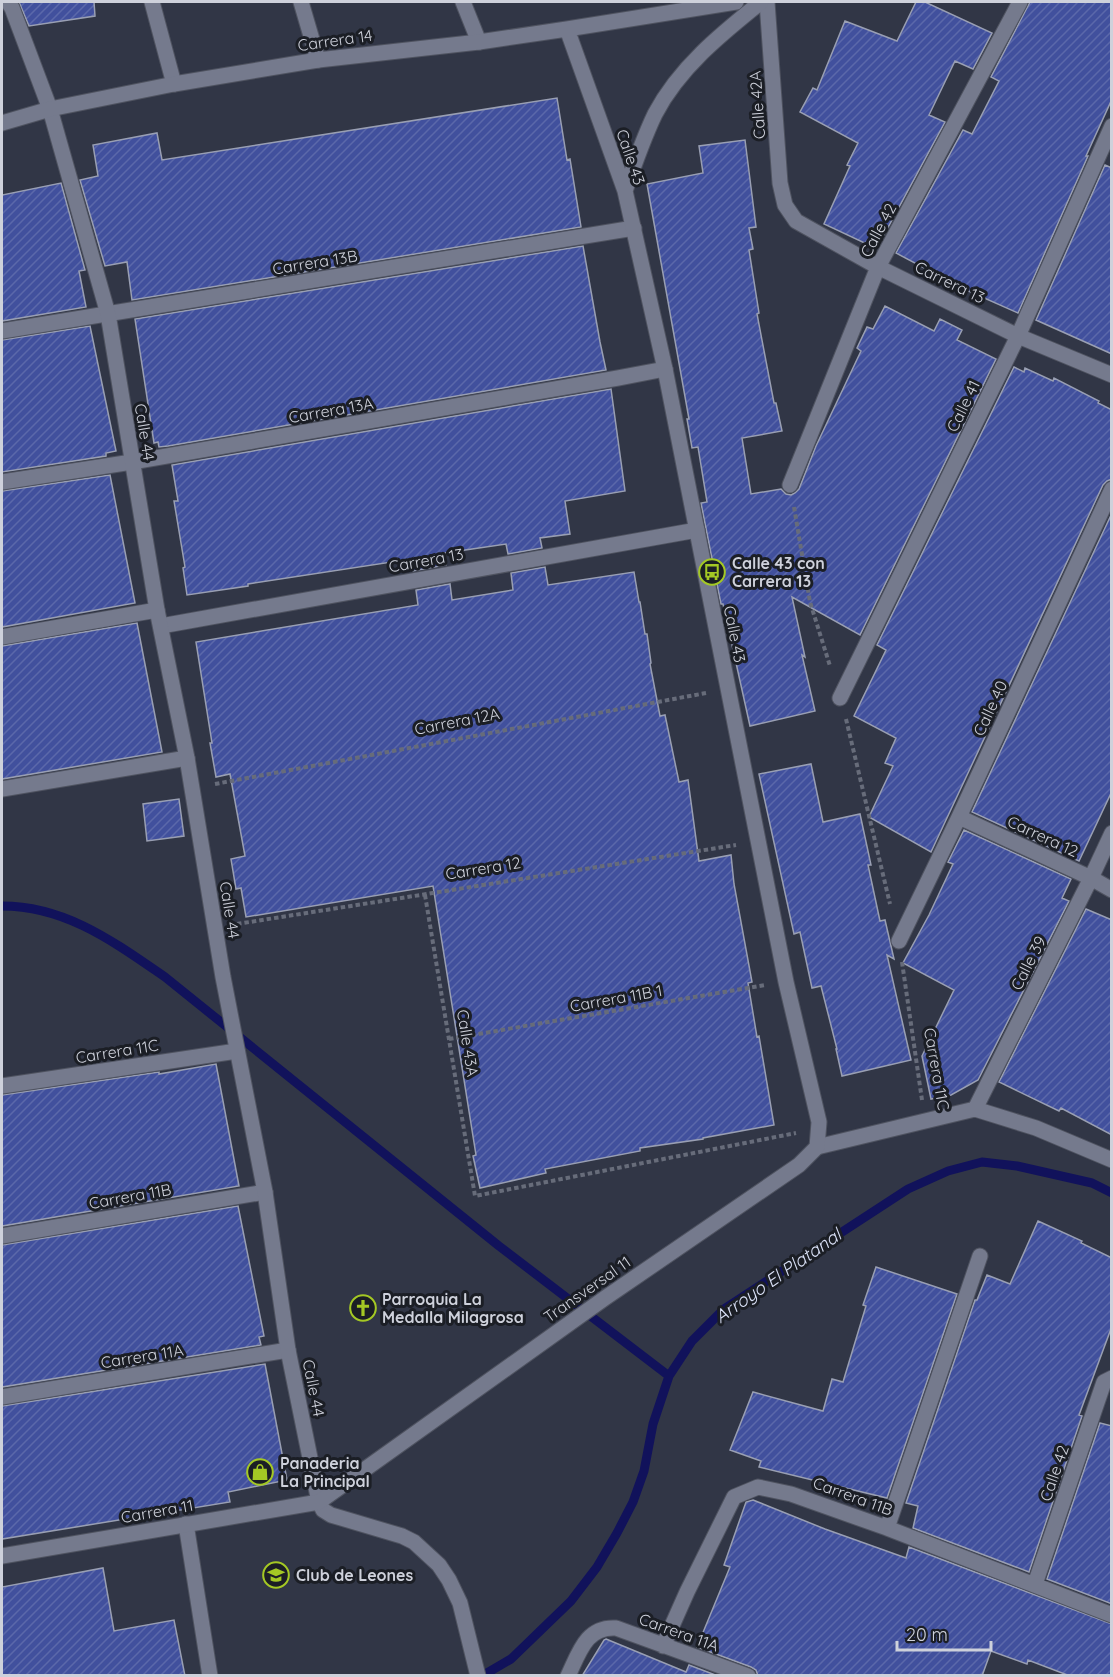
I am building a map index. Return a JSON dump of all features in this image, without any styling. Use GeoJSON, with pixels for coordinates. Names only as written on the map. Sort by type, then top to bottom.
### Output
{"type":"FeatureCollection","features":[{"type":"Feature","properties":{"kind":"street","name":"Calle 44"},"geometry":{"type":"LineString","coordinates":[[8,2],[50,109],[108,314],[157,610],[187,758],[214,928],[265,1192],[288,1350],[319,1502]]}},
{"type":"Feature","properties":{"kind":"street"},"geometry":{"type":"LineString","coordinates":[[153,2],[174,84]]}},
{"type":"Feature","properties":{"kind":"street"},"geometry":{"type":"LineString","coordinates":[[301,2],[318,60]]}},
{"type":"Feature","properties":{"kind":"street"},"geometry":{"type":"LineString","coordinates":[[464,2],[479,42]]}},
{"type":"Feature","properties":{"kind":"street","name":"Carrera 14"},"geometry":{"type":"LineString","coordinates":[[2,123],[50,109],[174,84],[318,60],[479,42],[567,29],[673,6],[736,2]]}},
{"type":"Feature","properties":{"kind":"street"},"geometry":{"type":"LineString","coordinates":[[625,191],[656,114],[676,82],[717,37],[761,2]]}},
{"type":"Feature","properties":{"kind":"street","name":"Calle 42A"},"geometry":{"type":"LineString","coordinates":[[767,2],[780,183],[784,205]]}},
{"type":"Feature","properties":{"kind":"street","name":"Calle 42"},"geometry":{"type":"LineString","coordinates":[[790,485],[878,267],[1020,2]]}},
{"type":"Feature","properties":{"kind":"street","name":"Calle 43"},"geometry":{"type":"LineString","coordinates":[[567,29],[625,191],[634,228],[665,369],[786,982],[819,1122],[817,1146]]}},
{"type":"Feature","properties":{"kind":"street","name":"Calle 41"},"geometry":{"type":"LineString","coordinates":[[840,698],[1018,336],[1112,126]]}},
{"type":"Feature","properties":{"kind":"street","name":"Carrera 13"},"geometry":{"type":"LineString","coordinates":[[784,205],[796,221],[878,267],[1018,336],[1112,375]]}},
{"type":"Feature","properties":{"kind":"street","name":"Carrera 13B"},"geometry":{"type":"LineString","coordinates":[[2,331],[634,228]]}},
{"type":"Feature","properties":{"kind":"street","name":"Carrera 13A"},"geometry":{"type":"LineString","coordinates":[[2,482],[132,462],[665,369]]}},
{"type":"Feature","properties":{"kind":"street","name":"Calle 40"},"geometry":{"type":"LineString","coordinates":[[899,940],[1112,489]]}},
{"type":"Feature","properties":{"kind":"street","name":"Carrera 13"},"geometry":{"type":"LineString","coordinates":[[161,626],[697,530]]}},
{"type":"Feature","properties":{"kind":"street"},"geometry":{"type":"LineString","coordinates":[[2,637],[157,610]]}},
{"type":"Feature","properties":{"kind":"street"},"geometry":{"type":"LineString","coordinates":[[2,789],[187,758]]}},
{"type":"Feature","properties":{"kind":"street","name":"Carrera 12"},"geometry":{"type":"LineString","coordinates":[[959,817],[1112,890]]}},
{"type":"Feature","properties":{"kind":"street","name":"Calle 39"},"geometry":{"type":"LineString","coordinates":[[975,1109],[1112,833]]}},
{"type":"Feature","properties":{"kind":"street","name":"Carrera 11C"},"geometry":{"type":"LineString","coordinates":[[2,1086],[237,1051]]}},
{"type":"Feature","properties":{"kind":"street","name":"Carrera 11C"},"geometry":{"type":"LineString","coordinates":[[925,1120],[975,1109],[1036,1128],[1112,1160]]}},
{"type":"Feature","properties":{"kind":"street"},"geometry":{"type":"LineString","coordinates":[[817,1146],[925,1120]]}},
{"type":"Feature","properties":{"kind":"street","name":"Transversal 11"},"geometry":{"type":"LineString","coordinates":[[319,1502],[605,1298],[799,1165],[817,1146]]}},
{"type":"Feature","properties":{"kind":"street","name":"Carrera 11B"},"geometry":{"type":"LineString","coordinates":[[2,1236],[265,1192]]}},
{"type":"Feature","properties":{"kind":"street"},"geometry":{"type":"LineString","coordinates":[[887,1528],[980,1256]]}},
{"type":"Feature","properties":{"kind":"street","name":"Carrera 11A"},"geometry":{"type":"LineString","coordinates":[[2,1397],[288,1350]]}},
{"type":"Feature","properties":{"kind":"street","name":"Calle 42"},"geometry":{"type":"LineString","coordinates":[[1035,1584],[1104,1382],[1112,1378]]}},
{"type":"Feature","properties":{"kind":"street","name":"Carrera 11B"},"geometry":{"type":"LineString","coordinates":[[663,1646],[734,1497],[758,1488],[791,1494],[887,1528],[1112,1614]]}},
{"type":"Feature","properties":{"kind":"street"},"geometry":{"type":"LineString","coordinates":[[319,1502],[322,1509],[331,1515],[402,1536],[414,1542],[439,1565],[460,1603],[478,1676]]}},
{"type":"Feature","properties":{"kind":"street","name":"Carrera 11"},"geometry":{"type":"LineString","coordinates":[[2,1556],[319,1502]]}},
{"type":"Feature","properties":{"kind":"street"},"geometry":{"type":"LineString","coordinates":[[186,1524],[210,1676]]}},
{"type":"Feature","properties":{"kind":"street","name":"Carrera 11A"},"geometry":{"type":"LineString","coordinates":[[568,1676],[580,1650],[590,1637],[597,1631],[607,1628],[616,1629],[748,1676]]}},
{"type":"Feature","properties":{"kind":"path"},"geometry":{"type":"LineString","coordinates":[[790,485],[810,602],[840,698],[899,940]]}},
{"type":"Feature","properties":{"kind":"path","name":"Carrera 12A"},"geometry":{"type":"LineString","coordinates":[[192,788],[727,688]]}},
{"type":"Feature","properties":{"kind":"path","name":"Carrera 12"},"geometry":{"type":"LineString","coordinates":[[214,928],[758,841]]}},
{"type":"Feature","properties":{"kind":"path","name":"Calle 43A"},"geometry":{"type":"LineString","coordinates":[[425,895],[475,1196],[818,1128]]}},
{"type":"Feature","properties":{"kind":"path","name":"Carrera 11C"},"geometry":{"type":"LineString","coordinates":[[899,940],[925,1120]]}},
{"type":"Feature","properties":{"kind":"path","name":"Carrera 11B 1"},"geometry":{"type":"LineString","coordinates":[[449,1039],[786,982]]}},
{"type":"Feature","properties":{"kind":"building"},"geometry":{"type":"Polygon","coordinates":[[[19,2],[94,2],[95,16],[29,26],[19,2]]]}},
{"type":"Feature","properties":{"kind":"building"},"geometry":{"type":"Polygon","coordinates":[[[916,2],[925,2],[992,33],[973,69],[955,61],[929,115],[945,122],[879,244],[873,241],[871,246],[824,224],[858,143],[800,112],[813,88],[817,90],[845,21],[897,41],[916,2]]]}},
{"type":"Feature","properties":{"kind":"building"},"geometry":{"type":"Polygon","coordinates":[[[1030,2],[1112,2],[1112,99],[1018,313],[964,289],[896,253],[963,130],[972,134],[999,81],[991,77],[1030,2]]]}},
{"type":"Feature","properties":{"kind":"building"},"geometry":{"type":"Polygon","coordinates":[[[557,98],[581,227],[132,300],[127,262],[105,266],[80,180],[98,176],[93,145],[157,133],[162,160],[557,98]]]}},
{"type":"Feature","properties":{"kind":"building"},"geometry":{"type":"Polygon","coordinates":[[[745,140],[756,227],[749,228],[753,249],[749,250],[759,313],[757,314],[774,403],[776,403],[782,431],[742,438],[751,494],[781,489],[791,495],[799,489],[816,446],[861,351],[857,348],[867,327],[873,329],[885,306],[934,331],[940,319],[962,330],[957,340],[996,359],[860,635],[792,597],[815,711],[750,726],[723,604],[721,604],[701,503],[707,502],[698,447],[692,448],[687,419],[689,419],[647,184],[703,173],[699,146],[745,140]]]}},
{"type":"Feature","properties":{"kind":"building"},"geometry":{"type":"Polygon","coordinates":[[[1105,165],[1112,168],[1112,354],[1036,320],[1105,165]]]}},
{"type":"Feature","properties":{"kind":"building"},"geometry":{"type":"Polygon","coordinates":[[[61,183],[85,270],[79,271],[86,307],[2,321],[2,195],[61,183]]]}},
{"type":"Feature","properties":{"kind":"building"},"geometry":{"type":"Polygon","coordinates":[[[583,246],[606,370],[168,446],[159,447],[158,442],[154,443],[135,319],[583,246]]]}},
{"type":"Feature","properties":{"kind":"building"},"geometry":{"type":"Polygon","coordinates":[[[90,326],[116,451],[106,453],[106,456],[2,472],[2,340],[90,326]]]}},
{"type":"Feature","properties":{"kind":"building"},"geometry":{"type":"Polygon","coordinates":[[[1014,367],[1024,372],[1025,368],[1053,381],[1054,378],[1112,410],[1112,479],[1103,485],[931,852],[869,817],[893,766],[885,763],[896,738],[854,716],[886,650],[877,645],[1014,367]]]}},
{"type":"Feature","properties":{"kind":"building"},"geometry":{"type":"Polygon","coordinates":[[[611,389],[625,491],[565,501],[570,534],[540,538],[542,548],[508,554],[506,544],[445,553],[446,565],[413,571],[411,559],[187,595],[183,568],[185,567],[174,501],[178,501],[172,465],[611,389]]]}},
{"type":"Feature","properties":{"kind":"building"},"geometry":{"type":"Polygon","coordinates":[[[110,475],[135,603],[2,627],[2,491],[110,475]]]}},
{"type":"Feature","properties":{"kind":"building"},"geometry":{"type":"Polygon","coordinates":[[[1112,513],[1112,791],[1079,861],[972,812],[1112,513]]]}},
{"type":"Feature","properties":{"kind":"building"},"geometry":{"type":"Polygon","coordinates":[[[545,567],[548,585],[634,572],[660,716],[665,715],[679,782],[688,780],[699,861],[731,855],[752,982],[748,983],[774,1125],[640,1148],[640,1151],[545,1169],[546,1173],[480,1188],[473,1156],[476,1155],[433,886],[246,917],[241,888],[236,889],[231,859],[245,856],[230,774],[216,777],[196,642],[418,605],[416,590],[450,584],[452,600],[513,590],[511,573],[545,567]]]}},
{"type":"Feature","properties":{"kind":"building"},"geometry":{"type":"Polygon","coordinates":[[[137,623],[162,752],[2,779],[2,646],[137,623]]]}},
{"type":"Feature","properties":{"kind":"building"},"geometry":{"type":"Polygon","coordinates":[[[811,764],[823,822],[860,814],[880,921],[885,920],[894,959],[887,955],[911,1060],[842,1076],[821,986],[812,988],[800,932],[794,934],[759,774],[811,764]]]}},
{"type":"Feature","properties":{"kind":"building"},"geometry":{"type":"Polygon","coordinates":[[[179,799],[184,836],[147,841],[143,804],[179,799]]]}},
{"type":"Feature","properties":{"kind":"building"},"geometry":{"type":"Polygon","coordinates":[[[964,830],[1071,879],[1062,898],[1069,901],[978,1080],[951,1095],[931,1099],[922,1056],[954,990],[903,963],[953,864],[948,862],[964,830]]]}},
{"type":"Feature","properties":{"kind":"building"},"geometry":{"type":"Polygon","coordinates":[[[1086,909],[1112,920],[1112,1135],[1061,1108],[1059,1111],[999,1082],[1086,909]]]}},
{"type":"Feature","properties":{"kind":"building"},"geometry":{"type":"Polygon","coordinates":[[[216,1064],[239,1186],[2,1226],[2,1095],[216,1064]]]}},
{"type":"Feature","properties":{"kind":"building"},"geometry":{"type":"Polygon","coordinates":[[[238,1206],[264,1336],[259,1337],[261,1345],[2,1387],[2,1245],[238,1206]]]}},
{"type":"Feature","properties":{"kind":"building"},"geometry":{"type":"Polygon","coordinates":[[[1038,1221],[1112,1258],[1112,1326],[1079,1415],[1082,1416],[1029,1572],[913,1528],[918,1506],[906,1503],[975,1300],[977,1300],[987,1275],[1010,1284],[1038,1221]]]}},
{"type":"Feature","properties":{"kind":"building"},"geometry":{"type":"Polygon","coordinates":[[[876,1267],[957,1294],[887,1498],[759,1467],[761,1461],[730,1450],[753,1392],[823,1411],[832,1379],[843,1382],[866,1306],[863,1305],[876,1267]]]}},
{"type":"Feature","properties":{"kind":"building"},"geometry":{"type":"Polygon","coordinates":[[[265,1364],[287,1480],[228,1492],[230,1502],[2,1539],[2,1406],[265,1364]]]}},
{"type":"Feature","properties":{"kind":"building"},"geometry":{"type":"Polygon","coordinates":[[[1100,1423],[1112,1426],[1112,1604],[1047,1579],[1100,1423]]]}},
{"type":"Feature","properties":{"kind":"building"},"geometry":{"type":"Polygon","coordinates":[[[753,1500],[906,1558],[909,1547],[1112,1624],[1112,1676],[1070,1676],[1028,1660],[1027,1664],[991,1651],[982,1676],[758,1676],[756,1670],[751,1667],[697,1647],[730,1567],[724,1565],[746,1502],[753,1500]]]}},
{"type":"Feature","properties":{"kind":"building"},"geometry":{"type":"Polygon","coordinates":[[[103,1568],[114,1631],[174,1620],[185,1676],[2,1676],[2,1587],[103,1568]]]}},
{"type":"Feature","properties":{"kind":"building"},"geometry":{"type":"Polygon","coordinates":[[[606,1639],[686,1672],[689,1665],[718,1676],[582,1676],[606,1639]]]}},
{"type":"Feature","properties":{"kind":"waterway"},"geometry":{"type":"LineString","coordinates":[[2,906],[47,912],[68,919],[108,939],[165,977],[499,1246],[669,1376]]}},
{"type":"Feature","properties":{"kind":"waterway","name":"Arroyo El Platanal"},"geometry":{"type":"LineString","coordinates":[[482,1676],[511,1659],[571,1601],[597,1567],[633,1502],[644,1471],[653,1424],[669,1376],[692,1341],[724,1309],[908,1189],[948,1171],[982,1162],[1017,1166],[1092,1183],[1112,1193]]}},
{"type":"Feature","properties":{"kind":"place","name":"Calle 43 con Carrera 13"},"geometry":{"type":"Point","coordinates":[712,572]}},
{"type":"Feature","properties":{"kind":"place","name":"Parroquia La Medalla Milagrosa"},"geometry":{"type":"Point","coordinates":[363,1308]}},
{"type":"Feature","properties":{"kind":"place","name":"Panaderia La Principal"},"geometry":{"type":"Point","coordinates":[260,1472]}},
{"type":"Feature","properties":{"kind":"place","name":"Club de Leones"},"geometry":{"type":"Point","coordinates":[276,1575]}}]}
